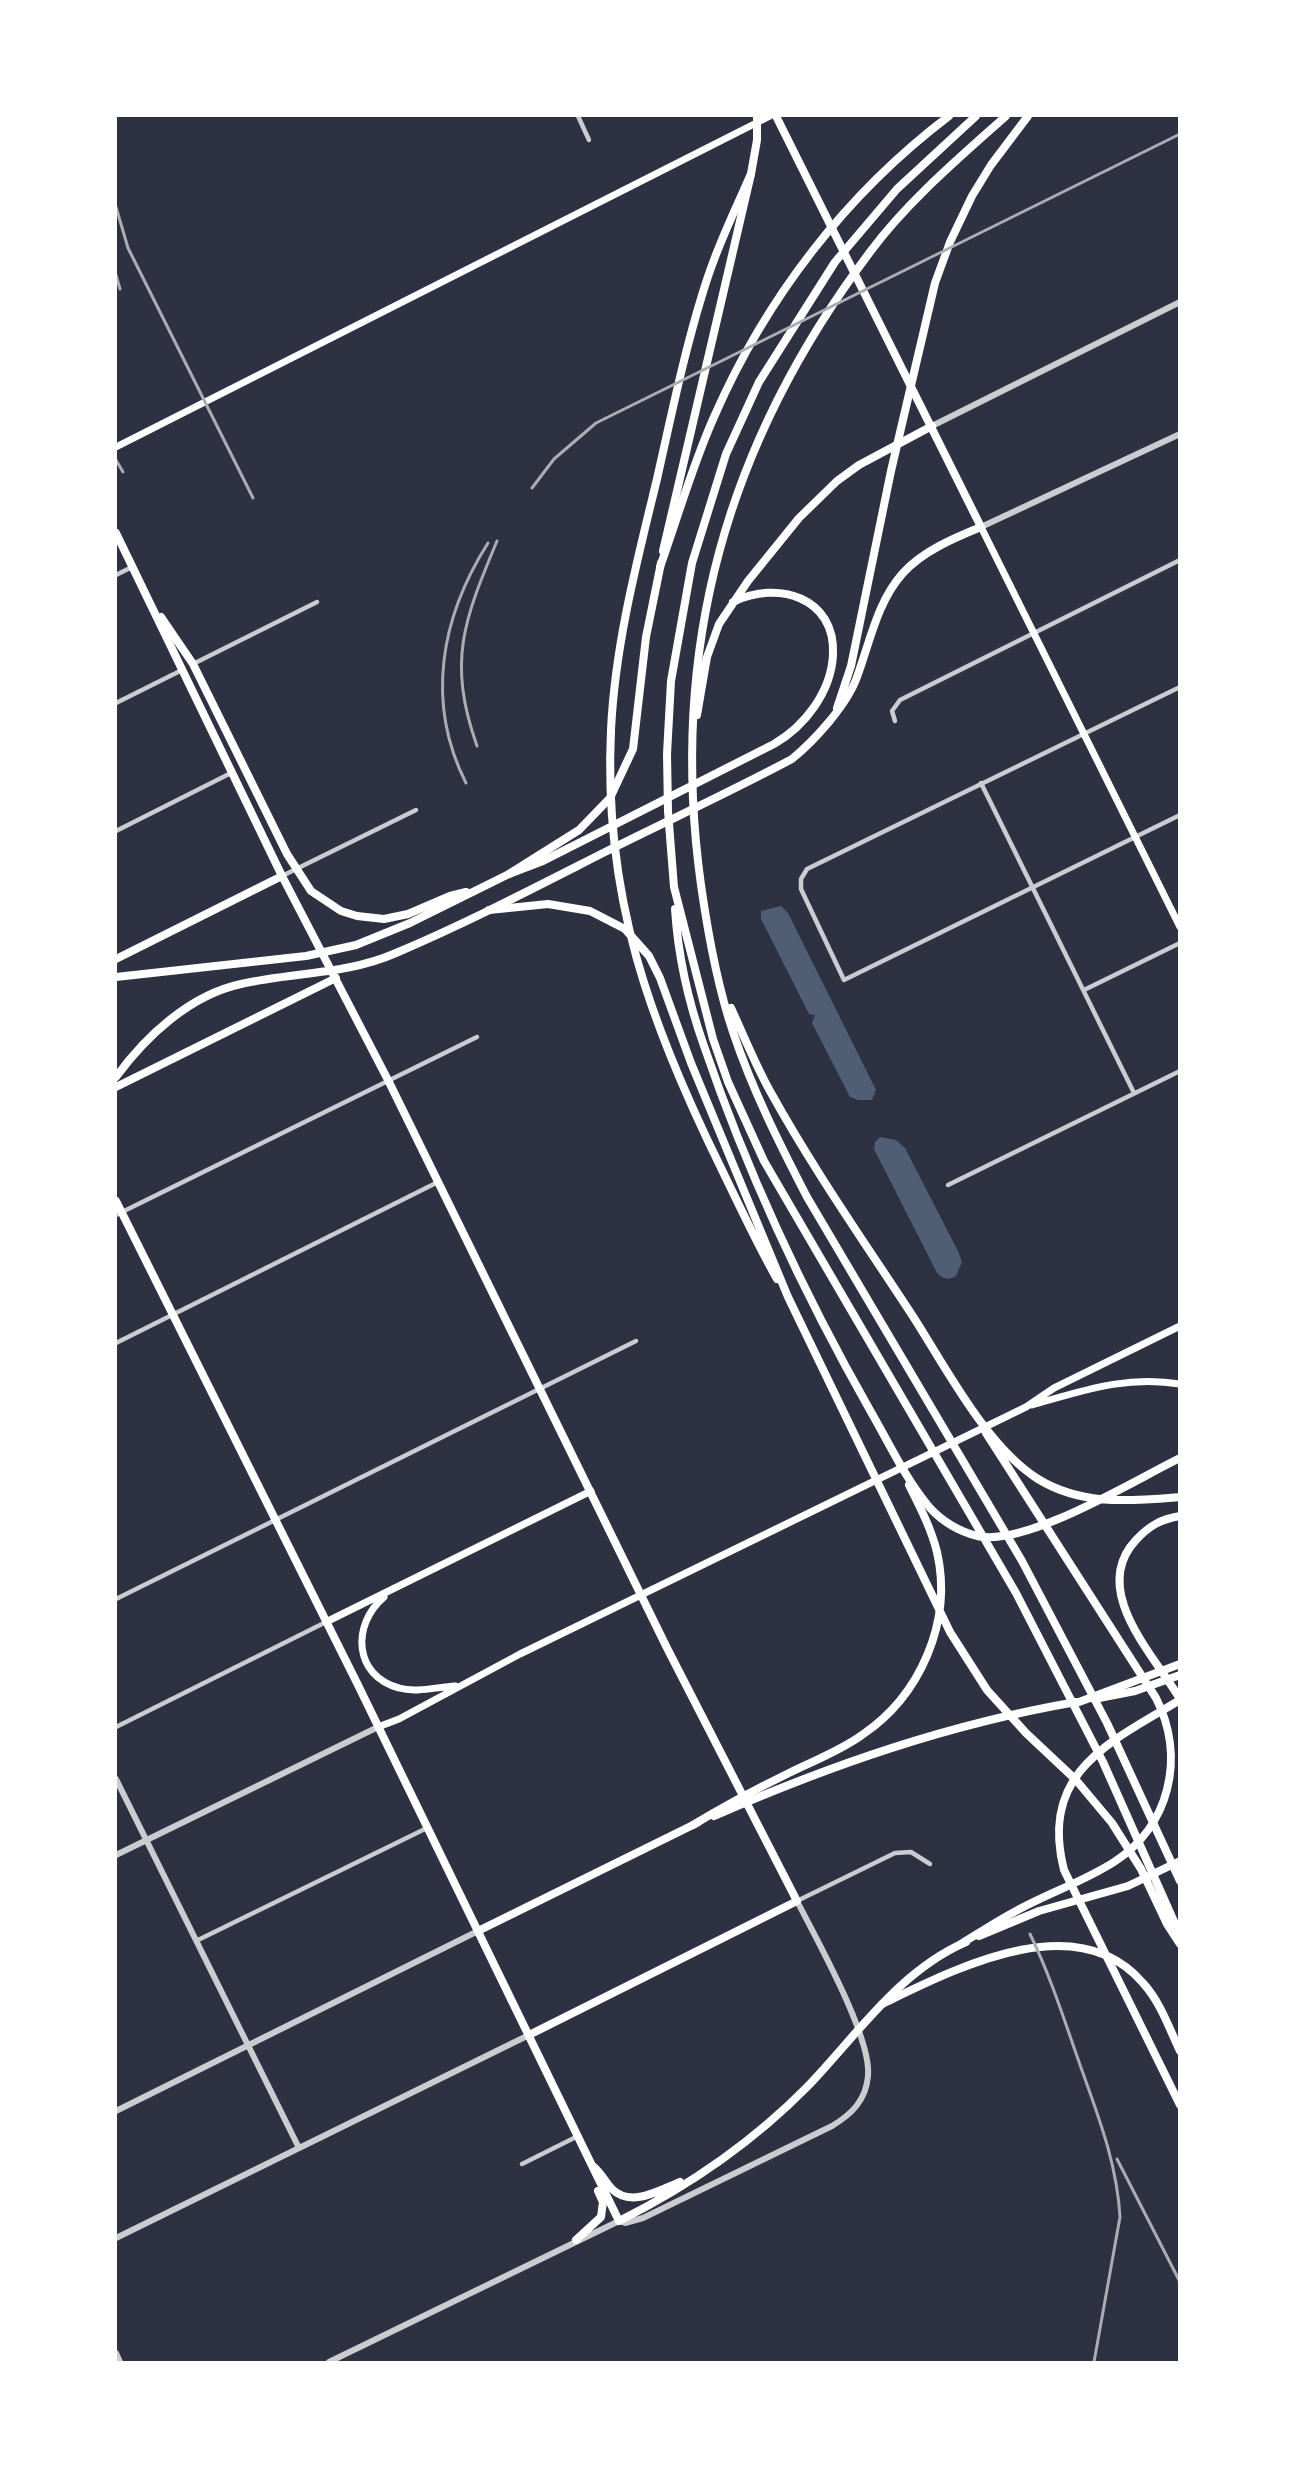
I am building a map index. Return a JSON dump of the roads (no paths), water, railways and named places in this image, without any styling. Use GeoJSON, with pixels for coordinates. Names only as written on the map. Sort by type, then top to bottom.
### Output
{"type":"FeatureCollection","features":[{"type":"Feature","properties":{"kind":"highway"},"geometry":{"type":"LineString","coordinates":[[660,567],[685,491],[721,402],[754,340],[803,261],[867,187],[912,144],[949,116]]}},
{"type":"Feature","properties":{"kind":"highway"},"geometry":{"type":"LineString","coordinates":[[976,116],[897,189],[835,262],[759,382],[734,435],[712,493],[692,563],[678,632],[669,701],[668,811],[677,947],[704,1046],[732,1120],[797,1270],[850,1375],[894,1452],[923,1498],[949,1525],[981,1537],[1017,1535],[1036,1529],[1179,1458]]}},
{"type":"Feature","properties":{"kind":"highway"},"geometry":{"type":"LineString","coordinates":[[1006,116],[889,229],[864,259],[794,365],[747,465],[721,543],[698,654],[692,734],[698,857],[707,921],[723,992],[739,1048],[784,1153],[1027,1570],[1107,1723],[1179,1881]]}},
{"type":"Feature","properties":{"kind":"highway"},"geometry":{"type":"LineString","coordinates":[[837,708],[851,666],[891,471],[934,283],[972,196],[991,165],[1028,116]]}},
{"type":"Feature","properties":{"kind":"highway"},"geometry":{"type":"LineString","coordinates":[[751,174],[704,290],[670,421],[629,597],[616,675],[610,769],[617,864],[635,958],[666,1052],[685,1096],[767,1262],[788,1297]]}},
{"type":"Feature","properties":{"kind":"highway"},"geometry":{"type":"LineString","coordinates":[[692,734],[707,657],[719,624],[733,602],[814,501],[859,465],[932,426]]}},
{"type":"Feature","properties":{"kind":"highway"},"geometry":{"type":"LineString","coordinates":[[509,874],[543,861],[744,759],[787,736],[809,714],[828,678],[833,648],[824,619],[818,611],[794,595],[757,592],[733,602]]}},
{"type":"Feature","properties":{"kind":"highway"},"geometry":{"type":"LineString","coordinates":[[674,887],[713,1039],[728,1082],[764,1161],[1016,1593],[1103,1762],[1179,1935]]}},
{"type":"Feature","properties":{"kind":"highway"},"geometry":{"type":"LineString","coordinates":[[489,910],[559,904],[590,911],[614,922],[633,937],[649,956],[788,1297],[959,1648],[1004,1711],[1076,1780],[1112,1823],[1141,1869],[1179,1944]]}},
{"type":"Feature","properties":{"kind":"highway"},"geometry":{"type":"LineString","coordinates":[[723,992],[750,1053],[790,1125],[1156,1698],[1166,1719],[1172,1751],[1170,1780],[1163,1804],[1146,1833],[1131,1850],[1102,1870],[1016,1911],[961,1944]]}},
{"type":"Feature","properties":{"kind":"highway"},"geometry":{"type":"LineString","coordinates":[[974,1412],[1020,1465],[1063,1492],[1110,1501],[1179,1497]]}},
{"type":"Feature","properties":{"kind":"highway"},"geometry":{"type":"LineString","coordinates":[[693,1825],[856,1739],[881,1721],[900,1702],[923,1664],[937,1622],[940,1581],[933,1539],[894,1452]]}},
{"type":"Feature","properties":{"kind":"highway"},"geometry":{"type":"LineString","coordinates":[[1179,1516],[1156,1522],[1133,1542],[1123,1560],[1120,1587],[1130,1618],[1179,1700],[1095,1753],[1071,1784],[1060,1817],[1059,1843],[1064,1870],[1179,2105]]}},
{"type":"Feature","properties":{"kind":"highway"},"geometry":{"type":"LineString","coordinates":[[1079,1702],[1179,1664]]}},
{"type":"Feature","properties":{"kind":"highway"},"geometry":{"type":"LineString","coordinates":[[882,2004],[941,1975],[1026,1949],[1050,1945],[1082,1947],[1120,1963],[1142,1982],[1159,2005],[1179,2051]]}},
{"type":"Feature","properties":{"kind":"main road"},"geometry":{"type":"LineString","coordinates":[[116,976],[306,956],[356,945],[410,923],[509,874],[589,823],[615,789],[633,749],[646,637],[666,531],[751,174],[757,140],[757,116]]}},
{"type":"Feature","properties":{"kind":"main road"},"geometry":{"type":"LineString","coordinates":[[116,447],[770,116]]}},
{"type":"Feature","properties":{"kind":"main road"},"geometry":{"type":"LineString","coordinates":[[776,116],[1179,927]]}},
{"type":"Feature","properties":{"kind":"main road"},"geometry":{"type":"LineString","coordinates":[[116,1077],[143,1046],[180,1011],[216,991],[261,981],[340,970],[386,957],[489,910],[746,782],[803,750],[825,727],[856,680],[876,620],[902,574],[931,551],[981,527]]}},
{"type":"Feature","properties":{"kind":"main road"},"geometry":{"type":"LineString","coordinates":[[116,533],[282,876],[388,1080],[667,1648],[797,1901],[529,2035]]}},
{"type":"Feature","properties":{"kind":"main road"},"geometry":{"type":"LineString","coordinates":[[147,597],[194,664],[297,873],[311,891],[328,904],[357,916],[397,917],[450,896],[479,890]]}},
{"type":"Feature","properties":{"kind":"main road"},"geometry":{"type":"LineString","coordinates":[[116,959],[282,876]]}},
{"type":"Feature","properties":{"kind":"main road"},"geometry":{"type":"LineString","coordinates":[[116,1087],[336,978]]}},
{"type":"Feature","properties":{"kind":"main road"},"geometry":{"type":"LineString","coordinates":[[116,1201],[118,1214],[174,1315],[619,2220],[664,2198],[766,2125],[808,2085],[909,1978],[961,1944],[1030,1915],[1120,1889],[1179,1861]]}},
{"type":"Feature","properties":{"kind":"main road"},"geometry":{"type":"LineString","coordinates":[[378,1727],[399,1719],[520,1654],[1026,1407],[1054,1388],[1179,1326]]}},
{"type":"Feature","properties":{"kind":"main road"},"geometry":{"type":"LineString","coordinates":[[1026,1407],[1108,1383],[1143,1381],[1179,1384]]}},
{"type":"Feature","properties":{"kind":"main road"},"geometry":{"type":"LineString","coordinates":[[326,1623],[591,1491]]}},
{"type":"Feature","properties":{"kind":"main road"},"geometry":{"type":"LineString","coordinates":[[393,1589],[374,1605],[364,1622],[362,1644],[368,1665],[383,1681],[402,1689],[457,1686]]}},
{"type":"Feature","properties":{"kind":"main road"},"geometry":{"type":"LineString","coordinates":[[726,1808],[820,1771],[907,1741],[976,1722],[1135,1691],[1179,1675]]}},
{"type":"Feature","properties":{"kind":"main road"},"geometry":{"type":"LineString","coordinates":[[478,1931],[693,1825]]}},
{"type":"Feature","properties":{"kind":"main road"},"geometry":{"type":"LineString","coordinates":[[590,2164],[603,2175],[615,2192],[630,2198],[648,2195],[691,2177]]}},
{"type":"Feature","properties":{"kind":"main road"},"geometry":{"type":"LineString","coordinates":[[576,2240],[597,2222],[602,2212],[603,2202],[592,2179],[590,2164]]}},
{"type":"Feature","properties":{"kind":"street"},"geometry":{"type":"LineString","coordinates":[[578,116],[589,140]]}},
{"type":"Feature","properties":{"kind":"street"},"geometry":{"type":"LineString","coordinates":[[932,426],[1179,302]]}},
{"type":"Feature","properties":{"kind":"street"},"geometry":{"type":"LineString","coordinates":[[981,527],[1179,434]]}},
{"type":"Feature","properties":{"kind":"street"},"geometry":{"type":"LineString","coordinates":[[895,721],[892,711],[900,700],[1179,560]]}},
{"type":"Feature","properties":{"kind":"street"},"geometry":{"type":"LineString","coordinates":[[116,575],[132,567]]}},
{"type":"Feature","properties":{"kind":"street"},"geometry":{"type":"LineString","coordinates":[[194,664],[317,602]]}},
{"type":"Feature","properties":{"kind":"street"},"geometry":{"type":"LineString","coordinates":[[116,703],[182,670]]}},
{"type":"Feature","properties":{"kind":"street"},"geometry":{"type":"LineString","coordinates":[[1179,687],[807,869],[801,879],[801,889],[844,980],[1179,815]]}},
{"type":"Feature","properties":{"kind":"street"},"geometry":{"type":"LineString","coordinates":[[116,831],[231,773]]}},
{"type":"Feature","properties":{"kind":"street"},"geometry":{"type":"LineString","coordinates":[[981,783],[1134,1093]]}},
{"type":"Feature","properties":{"kind":"street"},"geometry":{"type":"LineString","coordinates":[[282,876],[416,810]]}},
{"type":"Feature","properties":{"kind":"street"},"geometry":{"type":"LineString","coordinates":[[1084,990],[1179,943]]}},
{"type":"Feature","properties":{"kind":"street"},"geometry":{"type":"LineString","coordinates":[[118,1214],[477,1037]]}},
{"type":"Feature","properties":{"kind":"street"},"geometry":{"type":"LineString","coordinates":[[948,1185],[1179,1071]]}},
{"type":"Feature","properties":{"kind":"street"},"geometry":{"type":"LineString","coordinates":[[116,1343],[439,1182]]}},
{"type":"Feature","properties":{"kind":"street"},"geometry":{"type":"LineString","coordinates":[[116,1599],[636,1341]]}},
{"type":"Feature","properties":{"kind":"street"},"geometry":{"type":"LineString","coordinates":[[116,1727],[326,1623]]}},
{"type":"Feature","properties":{"kind":"street"},"geometry":{"type":"LineString","coordinates":[[116,1856],[378,1727]]}},
{"type":"Feature","properties":{"kind":"street"},"geometry":{"type":"LineString","coordinates":[[116,1779],[299,2148]]}},
{"type":"Feature","properties":{"kind":"street"},"geometry":{"type":"LineString","coordinates":[[196,1941],[427,1828]]}},
{"type":"Feature","properties":{"kind":"street"},"geometry":{"type":"LineString","coordinates":[[329,2362],[619,2220],[625,2223],[643,2218],[832,2126],[860,2104],[868,2075],[866,2050],[836,1980],[797,1901],[895,1853],[911,1852],[930,1864]]}},
{"type":"Feature","properties":{"kind":"street"},"geometry":{"type":"LineString","coordinates":[[116,2111],[478,1931]]}},
{"type":"Feature","properties":{"kind":"street"},"geometry":{"type":"LineString","coordinates":[[116,2238],[529,2035]]}},
{"type":"Feature","properties":{"kind":"street"},"geometry":{"type":"LineString","coordinates":[[522,2164],[578,2136]]}},
{"type":"Feature","properties":{"kind":"street"},"geometry":{"type":"LineString","coordinates":[[116,2353],[120,2362]]}},
{"type":"Feature","properties":{"kind":"water"},"geometry":{"type":"Polygon","coordinates":[[[781,906],[788,913],[876,1090],[872,1100],[858,1100],[850,1097],[812,1023],[815,1015],[809,1014],[761,919],[761,911],[781,906]]]}},
{"type":"Feature","properties":{"kind":"water"},"geometry":{"type":"Polygon","coordinates":[[[880,1137],[896,1140],[905,1148],[958,1251],[962,1262],[956,1276],[946,1279],[937,1273],[874,1149],[875,1142],[880,1137]]]}},
{"type":"Feature","properties":{"kind":"railway"},"geometry":{"type":"LineString","coordinates":[[532,488],[554,459],[596,423],[1180,134]]}},
{"type":"Feature","properties":{"kind":"railway"},"geometry":{"type":"LineString","coordinates":[[116,207],[128,248],[253,498]]}},
{"type":"Feature","properties":{"kind":"railway"},"geometry":{"type":"LineString","coordinates":[[116,275],[120,289]]}},
{"type":"Feature","properties":{"kind":"railway"},"geometry":{"type":"LineString","coordinates":[[116,460],[123,472]]}},
{"type":"Feature","properties":{"kind":"railway"},"geometry":{"type":"LineString","coordinates":[[477,746],[463,689],[461,665],[463,641],[476,594],[497,541]]}},
{"type":"Feature","properties":{"kind":"railway"},"geometry":{"type":"LineString","coordinates":[[466,783],[453,752],[446,722],[443,691],[444,660],[459,600],[488,543]]}},
{"type":"Feature","properties":{"kind":"railway"},"geometry":{"type":"LineString","coordinates":[[1030,1934],[1056,1997],[1099,2119],[1115,2177],[1118,2197],[1120,2217],[1094,2362]]}},
{"type":"Feature","properties":{"kind":"railway"},"geometry":{"type":"LineString","coordinates":[[1117,2159],[1180,2282]]}}]}
